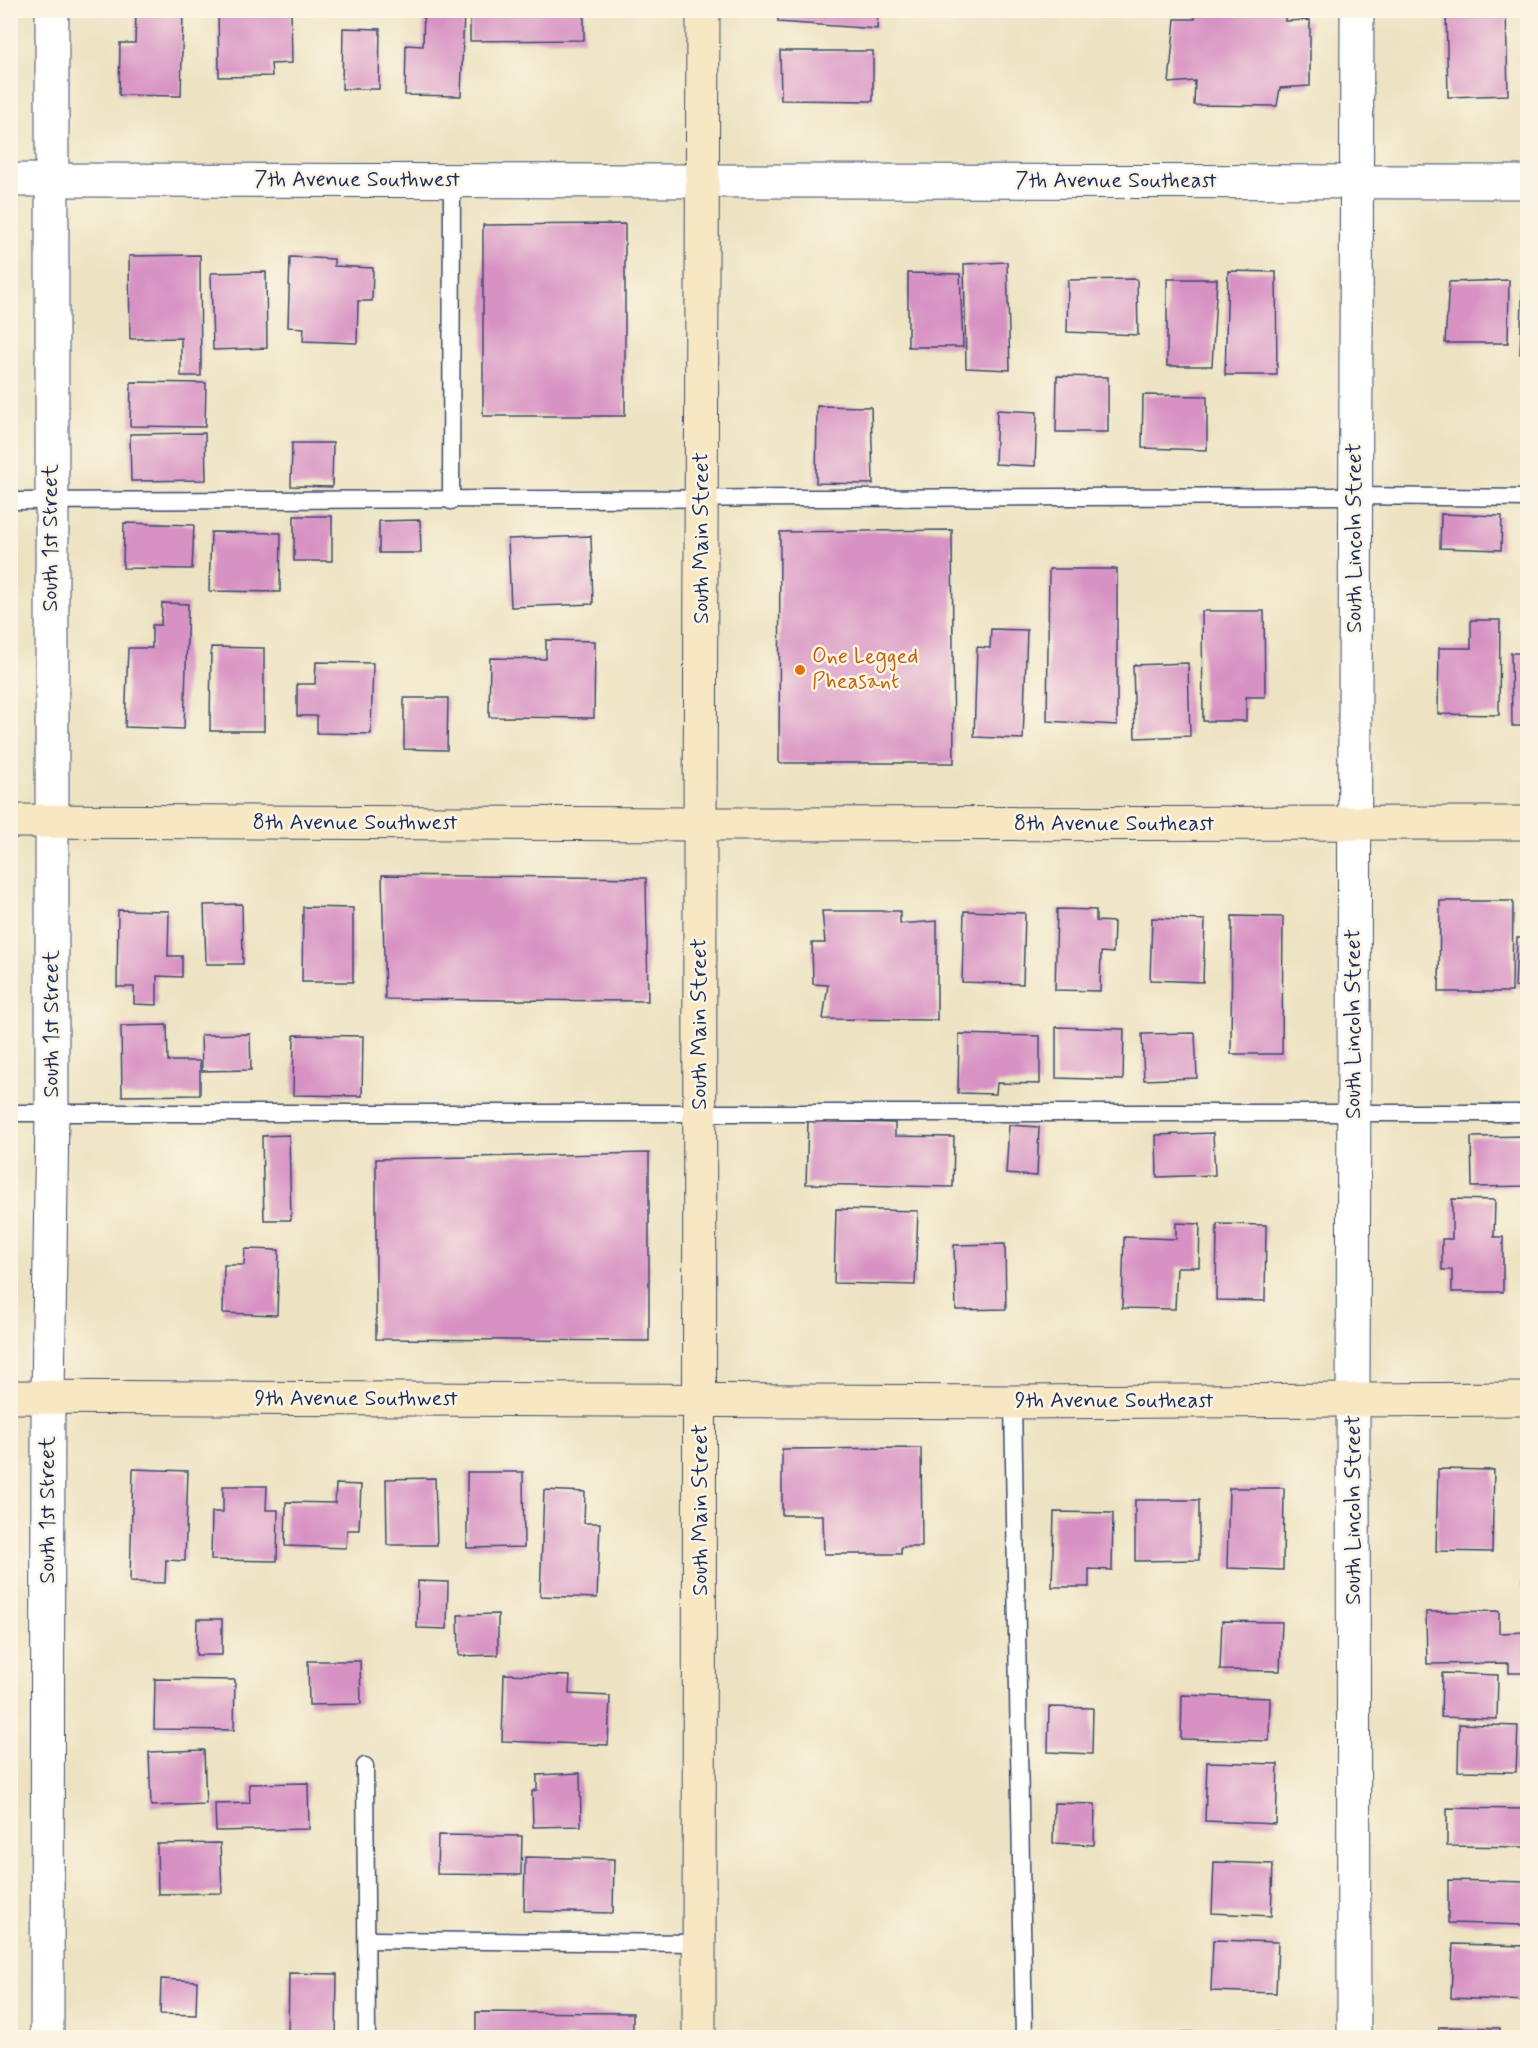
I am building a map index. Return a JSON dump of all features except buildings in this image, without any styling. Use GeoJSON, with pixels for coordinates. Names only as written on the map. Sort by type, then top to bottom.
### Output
{"type":"FeatureCollection","features":[{"type":"Feature","properties":{"kind":"street","name":"South 1st Street"},"geometry":{"type":"LineString","coordinates":[[47,2037],[48,1397],[52,1113],[52,10]]}},
{"type":"Feature","properties":{"kind":"street","name":"South Main Street"},"geometry":{"type":"LineString","coordinates":[[699,2037],[703,10]]}},
{"type":"Feature","properties":{"kind":"street","name":"South Lincoln Street"},"geometry":{"type":"LineString","coordinates":[[1354,2037],[1353,1399],[1357,10]]}},
{"type":"Feature","properties":{"kind":"street","name":"7th Avenue Southwest"},"geometry":{"type":"LineString","coordinates":[[10,180],[704,180]]}},
{"type":"Feature","properties":{"kind":"street","name":"7th Avenue Southeast"},"geometry":{"type":"LineString","coordinates":[[704,180],[1527,182]]}},
{"type":"Feature","properties":{"kind":"street","name":"8th Avenue Southwest"},"geometry":{"type":"LineString","coordinates":[[10,821],[700,824]]}},
{"type":"Feature","properties":{"kind":"street","name":"8th Avenue Southeast"},"geometry":{"type":"LineString","coordinates":[[700,824],[1527,823]]}},
{"type":"Feature","properties":{"kind":"street","name":"9th Avenue Southwest"},"geometry":{"type":"LineString","coordinates":[[10,1397],[701,1400]]}},
{"type":"Feature","properties":{"kind":"street","name":"9th Avenue Southeast"},"geometry":{"type":"LineString","coordinates":[[701,1400],[1013,1402],[1527,1399]]}},
{"type":"Feature","properties":{"kind":"lane"},"geometry":{"type":"LineString","coordinates":[[451,501],[452,180]]}},
{"type":"Feature","properties":{"kind":"lane"},"geometry":{"type":"LineString","coordinates":[[10,501],[1356,496],[1527,498]]}},
{"type":"Feature","properties":{"kind":"lane"},"geometry":{"type":"LineString","coordinates":[[10,1113],[1527,1113]]}},
{"type":"Feature","properties":{"kind":"lane"},"geometry":{"type":"LineString","coordinates":[[1013,1402],[1024,2037]]}},
{"type":"Feature","properties":{"kind":"lane"},"geometry":{"type":"LineString","coordinates":[[365,1766],[367,2037]]}},
{"type":"Feature","properties":{"kind":"lane"},"geometry":{"type":"LineString","coordinates":[[368,1940],[700,1943]]}},
{"type":"Feature","properties":{"kind":"place","name":"One Legged Pheasant"},"geometry":{"type":"Point","coordinates":[800,670]}}]}
